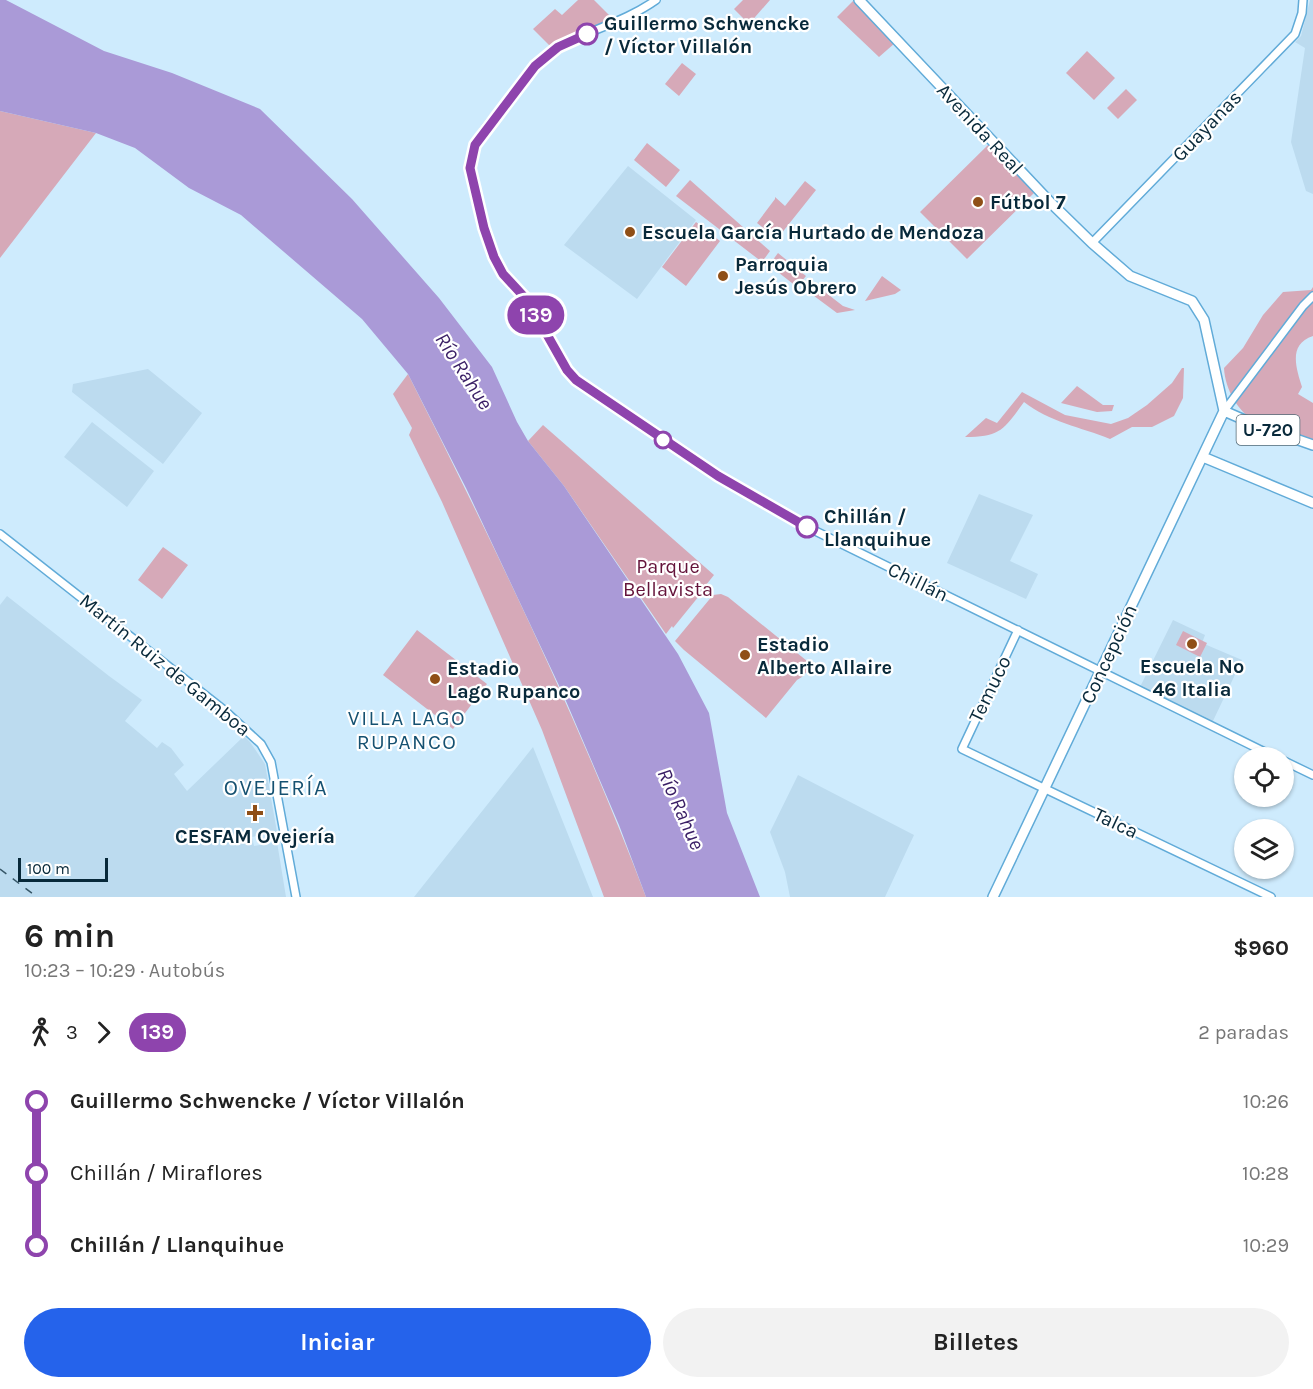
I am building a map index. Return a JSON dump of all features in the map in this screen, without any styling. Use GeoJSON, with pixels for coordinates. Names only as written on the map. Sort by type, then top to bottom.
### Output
{"type":"FeatureCollection","features":[{"type":"Feature","properties":{"kind":"main road","name":"Avenida Real"},"geometry":{"type":"LineString","coordinates":[[859,0],[1051,203],[1092,243],[1130,276],[1192,301],[1204,320],[1224,411]]}},
{"type":"Feature","properties":{"kind":"main road","name":"U-720"},"geometry":{"type":"LineString","coordinates":[[1224,411],[1313,445]]}},
{"type":"Feature","properties":{"kind":"main road","name":"Concepción"},"geometry":{"type":"LineString","coordinates":[[993,897],[1224,411]]}},
{"type":"Feature","properties":{"kind":"main road"},"geometry":{"type":"LineString","coordinates":[[1203,457],[1313,503]]}},
{"type":"Feature","properties":{"kind":"street","name":"Chillán"},"geometry":{"type":"LineString","coordinates":[[656,0],[620,20],[564,44],[535,66],[475,145],[471,156],[472,183],[494,257],[503,274],[528,301],[567,370],[576,380],[709,470],[793,520],[1255,747]]}},
{"type":"Feature","properties":{"kind":"street","name":"Guayanas"},"geometry":{"type":"LineString","coordinates":[[1092,243],[1295,34],[1302,13],[1303,0]]}},
{"type":"Feature","properties":{"kind":"street"},"geometry":{"type":"LineString","coordinates":[[1224,411],[1313,296]]}},
{"type":"Feature","properties":{"kind":"street","name":"Martín Ruiz de Gamboa"},"geometry":{"type":"LineString","coordinates":[[0,534],[224,710],[261,744],[271,762],[296,897]]}},
{"type":"Feature","properties":{"kind":"street","name":"Temuco"},"geometry":{"type":"LineString","coordinates":[[962,749],[1018,630]]}},
{"type":"Feature","properties":{"kind":"street","name":"Talca"},"geometry":{"type":"LineString","coordinates":[[962,749],[1271,897]]}},
{"type":"Feature","properties":{"kind":"street"},"geometry":{"type":"LineString","coordinates":[[1294,766],[1313,775]]}},
{"type":"Feature","properties":{"kind":"shaded area"},"geometry":{"type":"Polygon","coordinates":[[[1310,0],[1313,0],[1313,194],[1306,191],[1291,142],[1305,48],[1295,42],[1301,36],[1310,0]]]}},
{"type":"Feature","properties":{"kind":"shaded area","name":"Escuela García Hurtado de Mendoza"},"geometry":{"type":"Polygon","coordinates":[[[628,166],[696,220],[637,299],[564,245],[628,166]]]}},
{"type":"Feature","properties":{"kind":"shaded area"},"geometry":{"type":"Polygon","coordinates":[[[148,369],[202,413],[163,464],[72,392],[73,384],[148,369]]]}},
{"type":"Feature","properties":{"kind":"shaded area"},"geometry":{"type":"Polygon","coordinates":[[[92,422],[154,471],[127,507],[64,457],[92,422]]]}},
{"type":"Feature","properties":{"kind":"shaded area"},"geometry":{"type":"Polygon","coordinates":[[[979,494],[1033,515],[1010,561],[1038,574],[1026,599],[947,563],[979,494]]]}},
{"type":"Feature","properties":{"kind":"shaded area"},"geometry":{"type":"Polygon","coordinates":[[[7,596],[142,700],[125,721],[157,748],[162,742],[171,748],[184,765],[174,774],[187,791],[244,736],[250,742],[265,764],[277,832],[252,837],[254,846],[277,842],[286,897],[0,897],[0,605],[7,596]]]}},
{"type":"Feature","properties":{"kind":"shaded area"},"geometry":{"type":"Polygon","coordinates":[[[1173,620],[1205,635],[1202,643],[1242,660],[1212,723],[1140,687],[1173,620]]]}},
{"type":"Feature","properties":{"kind":"shaded area"},"geometry":{"type":"Polygon","coordinates":[[[533,747],[593,897],[414,897],[533,747]]]}},
{"type":"Feature","properties":{"kind":"shaded area"},"geometry":{"type":"Polygon","coordinates":[[[798,775],[914,835],[885,897],[790,897],[785,872],[770,832],[798,775]]]}},
{"type":"Feature","properties":{"kind":"green space"},"geometry":{"type":"Polygon","coordinates":[[[578,0],[594,0],[614,20],[553,49],[533,29],[555,9],[562,15],[578,0]]]}},
{"type":"Feature","properties":{"kind":"green space"},"geometry":{"type":"Polygon","coordinates":[[[743,0],[770,0],[749,24],[734,9],[743,0]]]}},
{"type":"Feature","properties":{"kind":"green space"},"geometry":{"type":"Polygon","coordinates":[[[853,1],[895,43],[879,57],[837,17],[853,1]]]}},
{"type":"Feature","properties":{"kind":"green space"},"geometry":{"type":"Polygon","coordinates":[[[1087,51],[1115,78],[1094,100],[1066,73],[1087,51]]]}},
{"type":"Feature","properties":{"kind":"green space"},"geometry":{"type":"Polygon","coordinates":[[[682,63],[696,74],[679,96],[665,84],[682,63]]]}},
{"type":"Feature","properties":{"kind":"green space"},"geometry":{"type":"Polygon","coordinates":[[[1126,89],[1137,100],[1118,119],[1107,108],[1126,89]]]}},
{"type":"Feature","properties":{"kind":"green space"},"geometry":{"type":"Polygon","coordinates":[[[0,111],[96,133],[0,258],[0,111]]]}},
{"type":"Feature","properties":{"kind":"green space"},"geometry":{"type":"Polygon","coordinates":[[[647,143],[680,170],[666,187],[634,160],[647,143]]]}},
{"type":"Feature","properties":{"kind":"green space","name":"Fútbol 7"},"geometry":{"type":"Polygon","coordinates":[[[990,143],[1036,191],[967,259],[920,212],[990,143]]]}},
{"type":"Feature","properties":{"kind":"green space"},"geometry":{"type":"Polygon","coordinates":[[[690,180],[770,251],[762,262],[676,196],[690,180]]]}},
{"type":"Feature","properties":{"kind":"green space"},"geometry":{"type":"Polygon","coordinates":[[[805,181],[816,190],[777,239],[757,223],[775,197],[785,206],[805,181]]]}},
{"type":"Feature","properties":{"kind":"green space"},"geometry":{"type":"Polygon","coordinates":[[[696,222],[720,241],[686,286],[662,267],[696,222]]]}},
{"type":"Feature","properties":{"kind":"green space"},"geometry":{"type":"Polygon","coordinates":[[[778,253],[806,276],[797,287],[769,265],[778,253]]]}},
{"type":"Feature","properties":{"kind":"green space"},"geometry":{"type":"Polygon","coordinates":[[[882,276],[901,290],[895,294],[865,301],[882,276]]]}},
{"type":"Feature","properties":{"kind":"green space"},"geometry":{"type":"Polygon","coordinates":[[[812,282],[843,306],[855,310],[837,313],[806,290],[812,282]]]}},
{"type":"Feature","properties":{"kind":"green space"},"geometry":{"type":"Polygon","coordinates":[[[1313,287],[1313,336],[1300,345],[1296,365],[1302,387],[1298,394],[1313,403],[1313,440],[1271,428],[1251,419],[1234,400],[1227,384],[1224,368],[1243,348],[1263,315],[1283,292],[1311,290],[1313,287]]]}},
{"type":"Feature","properties":{"kind":"green space"},"geometry":{"type":"Polygon","coordinates":[[[1184,368],[1183,398],[1174,416],[1152,427],[1132,427],[1110,439],[1044,415],[1024,402],[1000,430],[977,437],[965,437],[986,418],[997,423],[1022,392],[1065,415],[1111,424],[1128,418],[1147,405],[1172,383],[1184,368]]]}},
{"type":"Feature","properties":{"kind":"green space"},"geometry":{"type":"Polygon","coordinates":[[[408,374],[534,632],[620,830],[646,897],[604,897],[542,730],[442,502],[409,435],[412,428],[393,394],[408,374]]]}},
{"type":"Feature","properties":{"kind":"green space"},"geometry":{"type":"Polygon","coordinates":[[[1077,386],[1103,405],[1114,405],[1112,411],[1097,412],[1061,403],[1077,386]]]}},
{"type":"Feature","properties":{"kind":"green space","name":"Parque Bellavista"},"geometry":{"type":"Polygon","coordinates":[[[543,425],[714,575],[666,634],[564,486],[528,441],[543,425]]]}},
{"type":"Feature","properties":{"kind":"green space"},"geometry":{"type":"Polygon","coordinates":[[[163,547],[188,565],[162,599],[138,580],[163,547]]]}},
{"type":"Feature","properties":{"kind":"green space","name":"Estadio Alberto Allaire"},"geometry":{"type":"Polygon","coordinates":[[[721,594],[728,597],[807,661],[806,672],[766,718],[675,641],[713,595],[721,594]]]}},
{"type":"Feature","properties":{"kind":"green space","name":"Estadio Lago Rupanco"},"geometry":{"type":"Polygon","coordinates":[[[417,630],[487,684],[453,729],[383,675],[417,630]]]}},
{"type":"Feature","properties":{"kind":"green space","name":"Escuela Nº 46 Italia"},"geometry":{"type":"Polygon","coordinates":[[[1183,631],[1207,643],[1200,657],[1176,645],[1183,631]]]}},
{"type":"Feature","properties":{"kind":"water","name":"Río Rahue"},"geometry":{"type":"Polygon","coordinates":[[[0,0],[6,0],[104,51],[172,73],[260,109],[352,199],[439,298],[492,367],[528,441],[564,486],[678,654],[709,713],[727,813],[760,897],[646,897],[619,825],[563,694],[466,488],[408,374],[362,319],[241,215],[189,188],[135,148],[96,133],[0,111],[0,0]]]}},
{"type":"Feature","properties":{"kind":"railway"},"geometry":{"type":"LineString","coordinates":[[0,869],[37,897]]}},
{"type":"Feature","properties":{"kind":"bus line","name":"139"},"geometry":{"type":"LineString","coordinates":[[587,34],[558,47],[535,66],[475,145],[470,168],[472,183],[494,257],[503,274],[528,301],[567,370],[576,380],[718,476],[807,527]]}},
{"type":"Feature","properties":{"kind":"place","name":"Guillermo Schwencke / Víctor Villalón"},"geometry":{"type":"Point","coordinates":[587,34]}},
{"type":"Feature","properties":{"kind":"place","name":"Fútbol 7"},"geometry":{"type":"Point","coordinates":[978,202]}},
{"type":"Feature","properties":{"kind":"place","name":"Escuela García Hurtado de Mendoza"},"geometry":{"type":"Point","coordinates":[630,232]}},
{"type":"Feature","properties":{"kind":"place","name":"Parroquia Jesús Obrero"},"geometry":{"type":"Point","coordinates":[723,276]}},
{"type":"Feature","properties":{"kind":"place","name":"Chillán / Llanquihue"},"geometry":{"type":"Point","coordinates":[807,527]}},
{"type":"Feature","properties":{"kind":"place","name":"Escuela Nº 46 Italia"},"geometry":{"type":"Point","coordinates":[1192,644]}},
{"type":"Feature","properties":{"kind":"place","name":"Estadio Alberto Allaire"},"geometry":{"type":"Point","coordinates":[745,655]}},
{"type":"Feature","properties":{"kind":"place","name":"Estadio Lago Rupanco"},"geometry":{"type":"Point","coordinates":[435,679]}},
{"type":"Feature","properties":{"kind":"place","name":"CESFAM Ovejería"},"geometry":{"type":"Point","coordinates":[255,813]}},
{"type":"Feature","properties":{"kind":"district","name":"VILLA LAGO RUPANCO"},"geometry":{"type":"Point","coordinates":[407,730]}},
{"type":"Feature","properties":{"kind":"district","name":"OVEJERÍA"},"geometry":{"type":"Point","coordinates":[276,788]}}]}
